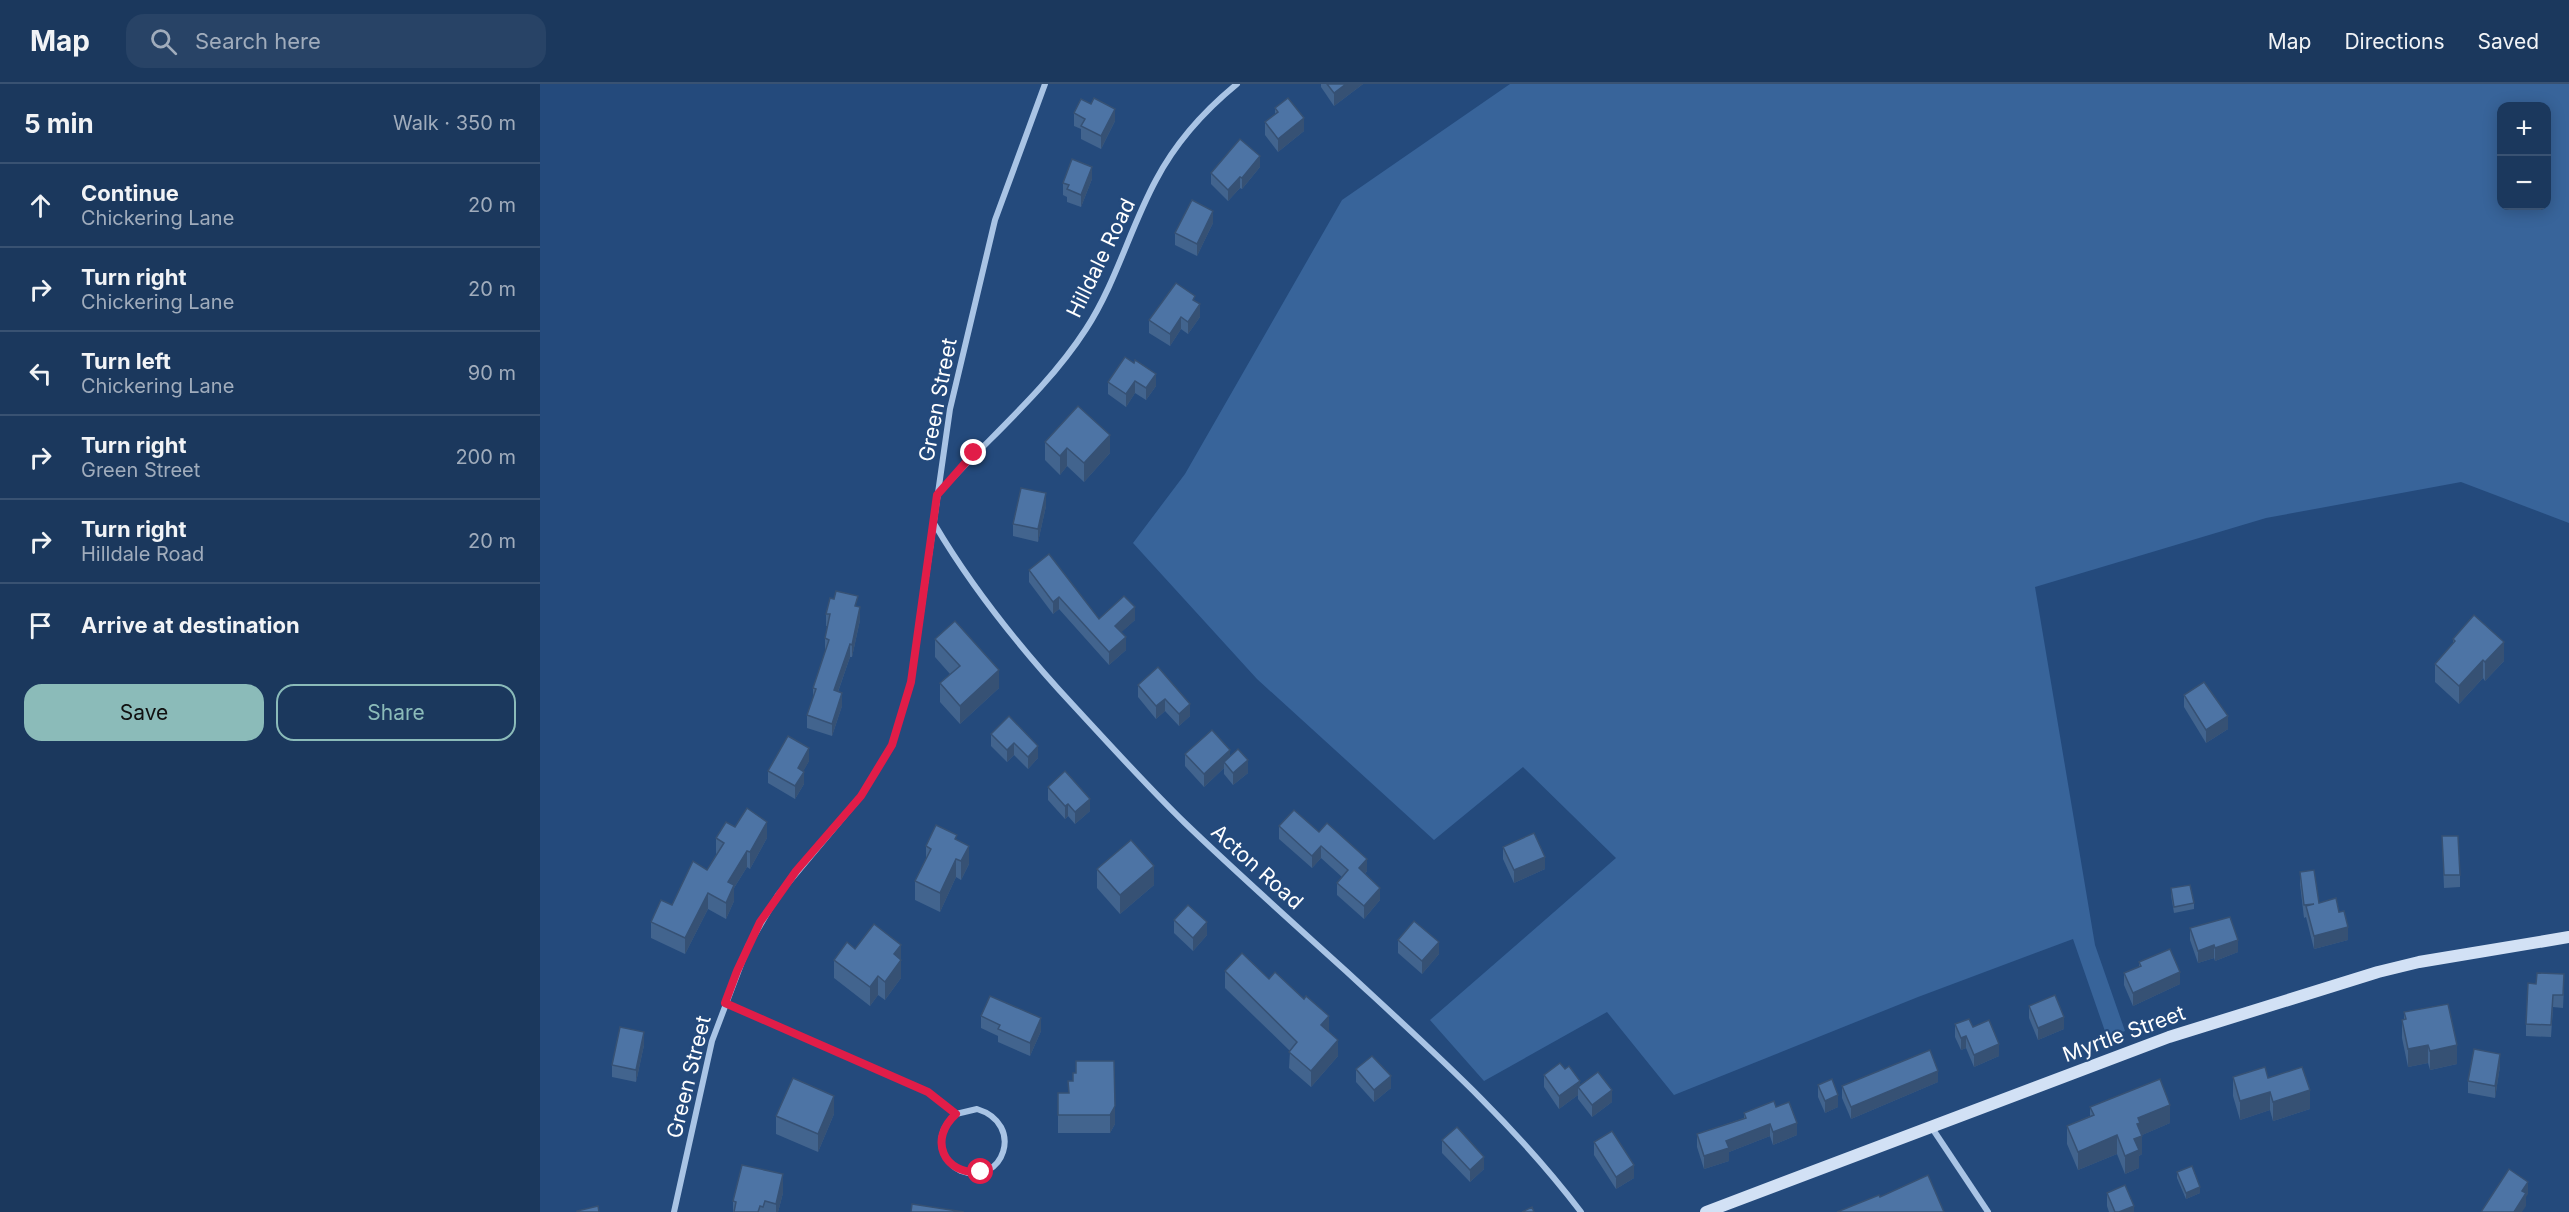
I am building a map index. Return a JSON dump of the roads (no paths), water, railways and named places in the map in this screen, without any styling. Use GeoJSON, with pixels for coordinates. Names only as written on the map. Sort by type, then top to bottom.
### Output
{"type":"FeatureCollection","features":[{"type":"Feature","properties":{"kind":"street","name":"Green Street"},"geometry":{"type":"LineString","coordinates":[[674,1212],[702,1079],[737,971],[760,922],[796,871],[861,796],[892,745],[911,682],[950,409],[995,220],[1045,84]]}},
{"type":"Feature","properties":{"kind":"street","name":"Hilldale Road"},"geometry":{"type":"LineString","coordinates":[[937,495],[974,453],[1037,393],[1087,328],[1104,296],[1155,181],[1180,140],[1205,112],[1237,84]]}},
{"type":"Feature","properties":{"kind":"street","name":"Acton Road"},"geometry":{"type":"LineString","coordinates":[[935,524],[960,569],[986,603],[1036,666],[1108,744],[1192,830],[1441,1057],[1542,1162],[1581,1212]]}},
{"type":"Feature","properties":{"kind":"street","name":"Myrtle Street"},"geometry":{"type":"LineString","coordinates":[[1706,1212],[2169,1037],[2378,972],[2460,954],[2569,937]]}},
{"type":"Feature","properties":{"kind":"street"},"geometry":{"type":"LineString","coordinates":[[725,1003],[928,1092],[956,1114]]}},
{"type":"Feature","properties":{"kind":"street"},"geometry":{"type":"LineString","coordinates":[[977,1109],[996,1119],[1003,1128],[1004,1150],[999,1160],[991,1168],[969,1173],[959,1170],[944,1154],[941,1143],[942,1132],[948,1121],[956,1114],[977,1109]]}},
{"type":"Feature","properties":{"kind":"street"},"geometry":{"type":"LineString","coordinates":[[1932,1128],[1988,1212]]}}]}
